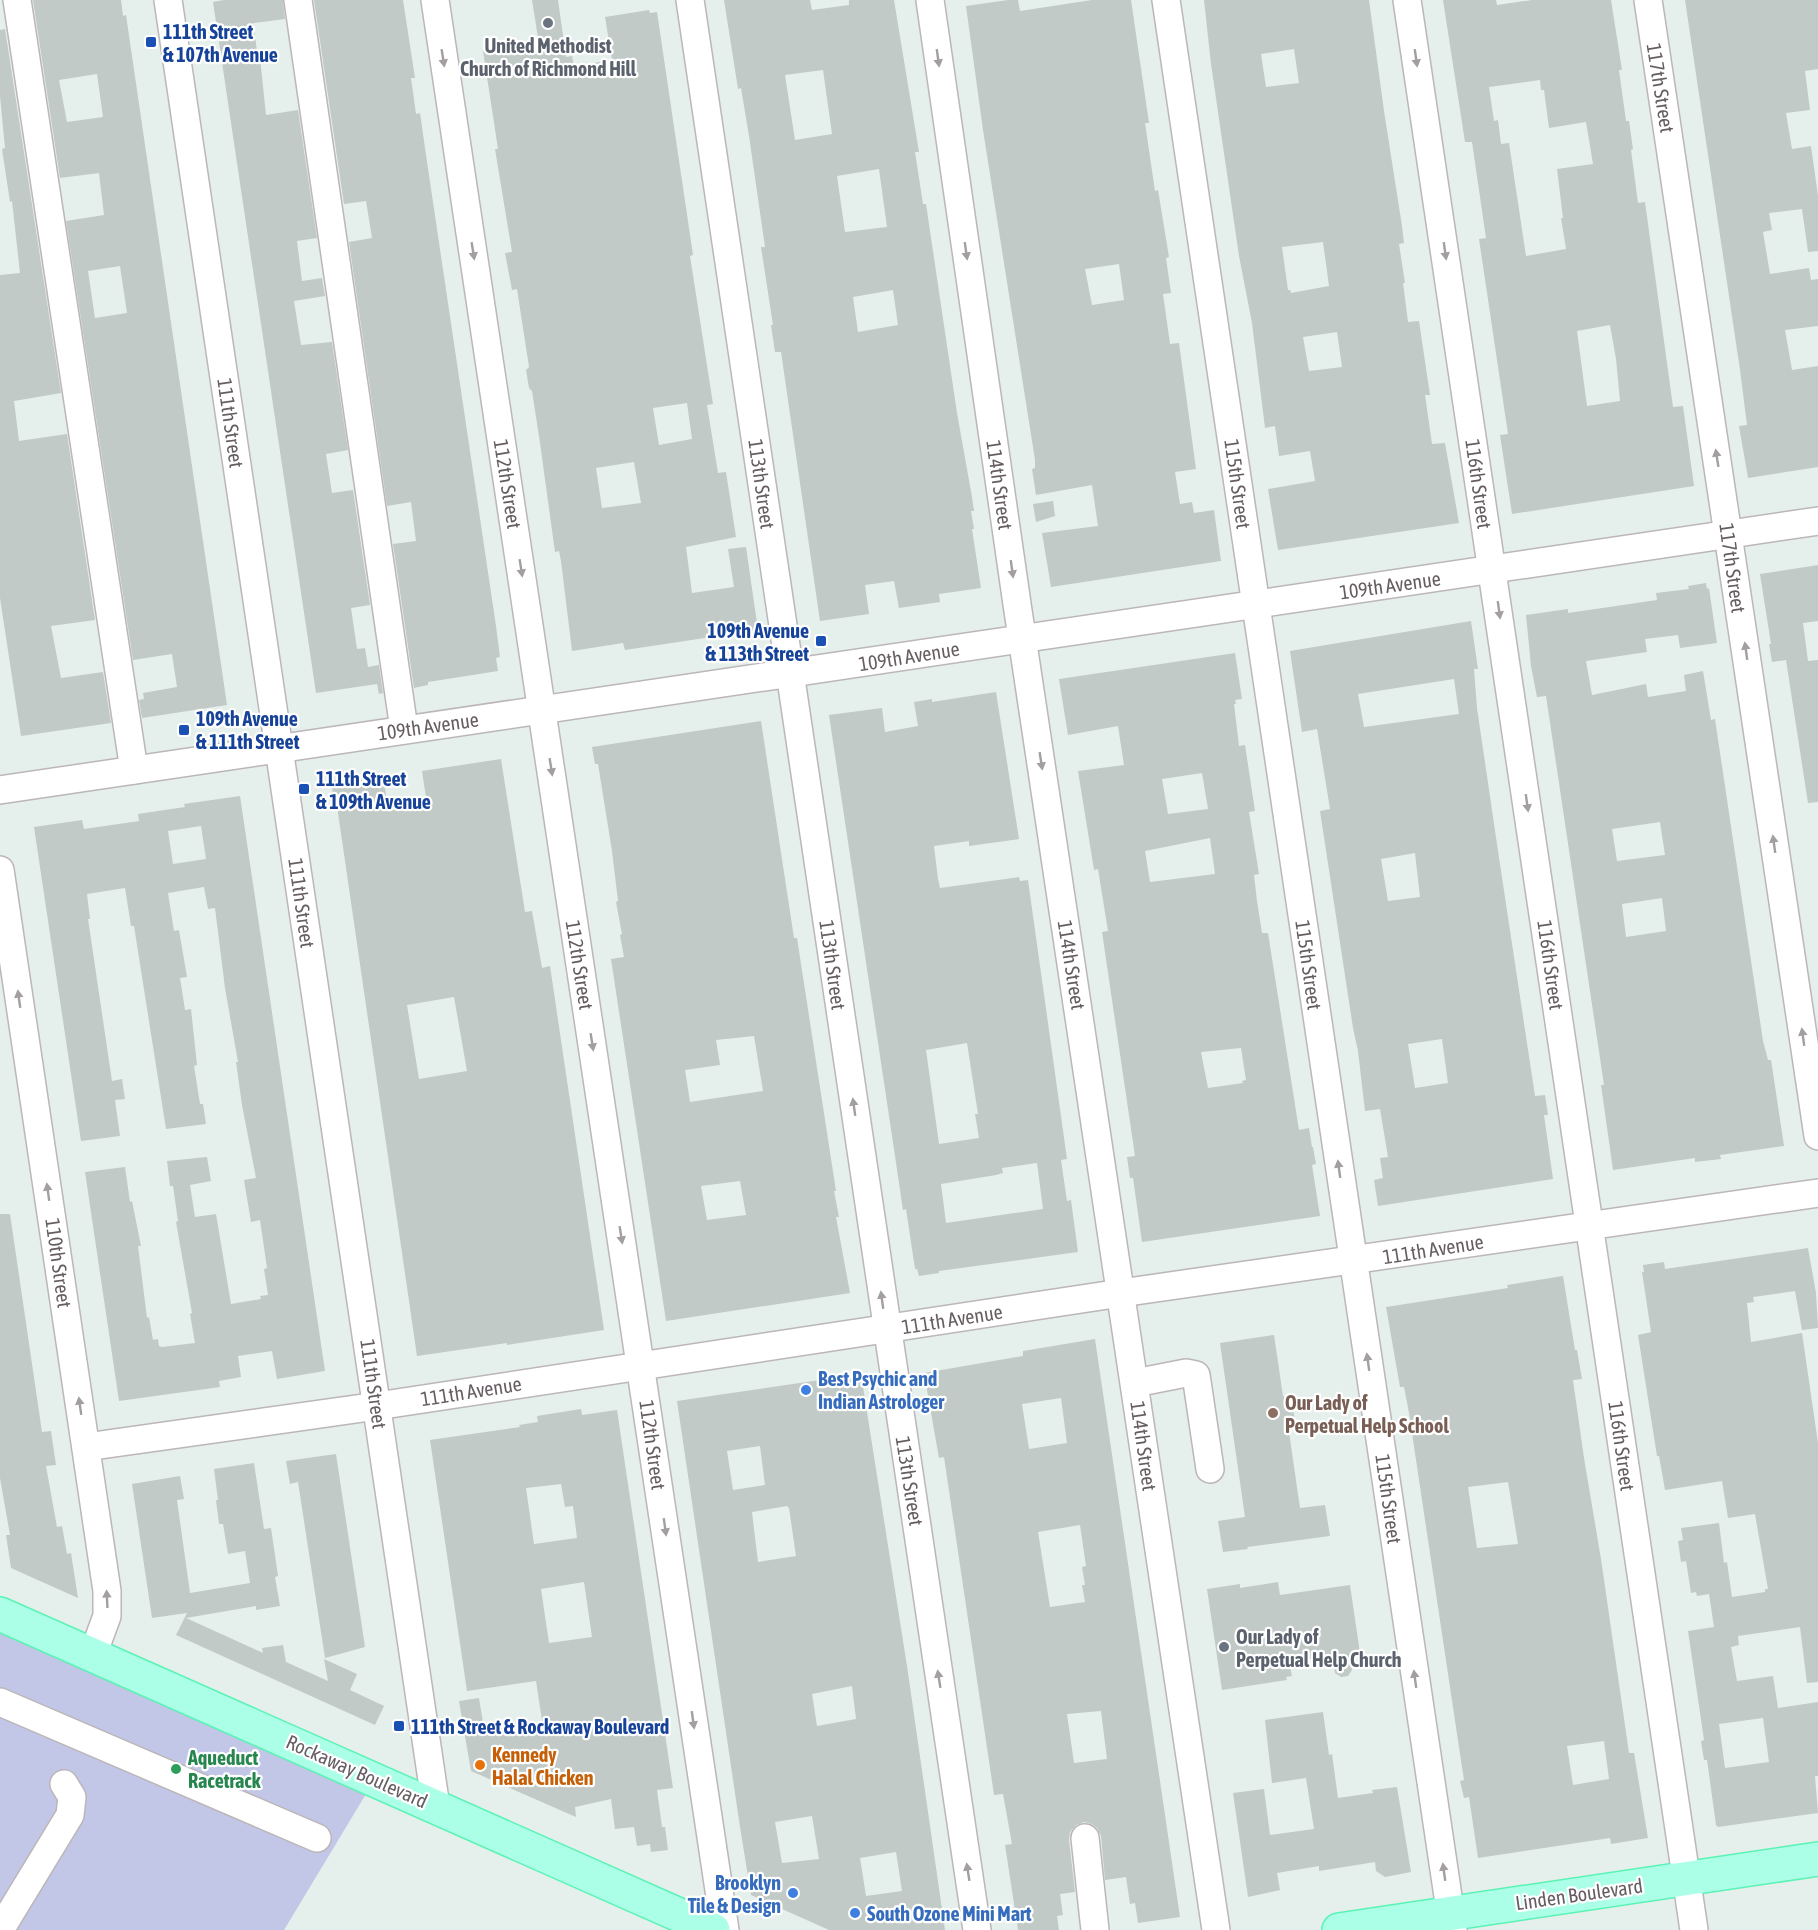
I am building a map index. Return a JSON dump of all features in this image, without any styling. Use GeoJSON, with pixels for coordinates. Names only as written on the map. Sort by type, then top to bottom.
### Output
{"type":"FeatureCollection","features":[{"type":"Feature","properties":{"kind":"main road","name":"Rockaway Boulevard"},"geometry":{"type":"LineString","coordinates":[[0,1614],[713,1930]]}},
{"type":"Feature","properties":{"kind":"main road","name":"Linden Boulevard"},"geometry":{"type":"LineString","coordinates":[[1339,1930],[1451,1922],[1687,1878],[1818,1858]]}},
{"type":"Feature","properties":{"kind":"street"},"geometry":{"type":"LineString","coordinates":[[17,0],[134,770]]}},
{"type":"Feature","properties":{"kind":"street","name":"111th Street"},"geometry":{"type":"LineString","coordinates":[[168,0],[436,1807]]}},
{"type":"Feature","properties":{"kind":"street"},"geometry":{"type":"LineString","coordinates":[[298,0],[404,729]]}},
{"type":"Feature","properties":{"kind":"street","name":"112th Street"},"geometry":{"type":"LineString","coordinates":[[435,0],[725,1930]]}},
{"type":"Feature","properties":{"kind":"street","name":"113th Street"},"geometry":{"type":"LineString","coordinates":[[690,0],[977,1930]]}},
{"type":"Feature","properties":{"kind":"street","name":"114th Street"},"geometry":{"type":"LineString","coordinates":[[930,0],[1022,638],[1216,1930]]}},
{"type":"Feature","properties":{"kind":"street","name":"115th Street"},"geometry":{"type":"LineString","coordinates":[[1166,0],[1451,1922]]}},
{"type":"Feature","properties":{"kind":"street","name":"116th Street"},"geometry":{"type":"LineString","coordinates":[[1407,0],[1694,1930]]}},
{"type":"Feature","properties":{"kind":"street","name":"117th Street"},"geometry":{"type":"LineString","coordinates":[[1648,0],[1818,1136]]}},
{"type":"Feature","properties":{"kind":"street","name":"109th Avenue"},"geometry":{"type":"LineString","coordinates":[[0,790],[1818,521]]}},
{"type":"Feature","properties":{"kind":"street","name":"110th Street"},"geometry":{"type":"LineString","coordinates":[[0,870],[108,1601],[104,1627],[93,1654]]}},
{"type":"Feature","properties":{"kind":"street","name":"111th Avenue"},"geometry":{"type":"LineString","coordinates":[[86,1447],[377,1406],[1121,1293],[1818,1193]]}},
{"type":"Feature","properties":{"kind":"street"},"geometry":{"type":"LineString","coordinates":[[1135,1383],[1186,1373],[1196,1375],[1210,1468]]}},
{"type":"Feature","properties":{"kind":"street"},"geometry":{"type":"LineString","coordinates":[[0,1702],[317,1838]]}},
{"type":"Feature","properties":{"kind":"street"},"geometry":{"type":"LineString","coordinates":[[0,1930],[70,1815],[72,1797],[64,1784]]}},
{"type":"Feature","properties":{"kind":"street"},"geometry":{"type":"LineString","coordinates":[[1085,1838],[1095,1930]]}},
{"type":"Feature","properties":{"kind":"shaded area","name":"Aqueduct Racetrack"},"geometry":{"type":"Polygon","coordinates":[[[0,1614],[375,1779],[284,1930],[0,1930],[0,1614]]]}},
{"type":"Feature","properties":{"kind":"building"},"geometry":{"type":"Polygon","coordinates":[[[33,0],[121,0],[123,16],[126,15],[227,705],[142,718],[139,700],[144,699],[143,693],[177,687],[172,654],[133,660],[66,221],[104,215],[99,173],[60,178],[33,0]],[[97,74],[59,80],[67,122],[103,117],[97,74]],[[120,266],[88,271],[95,318],[127,313],[120,266]]]}},
{"type":"Feature","properties":{"kind":"building"},"geometry":{"type":"Polygon","coordinates":[[[283,0],[285,19],[253,23],[258,58],[260,58],[266,115],[298,110],[317,238],[297,241],[302,281],[322,278],[325,296],[294,301],[301,345],[332,342],[348,450],[326,454],[332,493],[353,490],[370,605],[351,608],[357,649],[365,648],[368,667],[379,665],[383,693],[379,694],[377,684],[316,693],[213,2],[283,0]]]}},
{"type":"Feature","properties":{"kind":"building"},"geometry":{"type":"Polygon","coordinates":[[[314,0],[403,0],[415,78],[411,78],[416,114],[420,113],[496,626],[500,657],[496,658],[498,671],[428,682],[428,685],[414,688],[393,544],[416,541],[411,502],[387,506],[349,242],[372,238],[366,201],[344,204],[314,0]]]}},
{"type":"Feature","properties":{"kind":"building"},"geometry":{"type":"Polygon","coordinates":[[[532,0],[558,0],[566,57],[572,56],[574,66],[612,60],[605,17],[649,10],[650,13],[657,12],[693,255],[690,256],[713,404],[707,405],[718,473],[726,472],[736,537],[686,547],[692,593],[734,587],[728,549],[746,547],[758,630],[625,650],[623,643],[572,651],[561,561],[559,551],[555,552],[532,391],[529,388],[526,370],[529,367],[517,289],[512,290],[505,253],[512,252],[495,149],[498,149],[483,51],[539,44],[532,0]],[[687,403],[653,408],[659,445],[692,439],[687,403]],[[634,462],[596,468],[602,508],[641,503],[634,462]]]}},
{"type":"Feature","properties":{"kind":"building"},"geometry":{"type":"Polygon","coordinates":[[[724,0],[810,0],[812,10],[849,5],[849,0],[894,0],[919,152],[915,152],[923,204],[926,204],[972,497],[974,511],[971,511],[974,529],[972,529],[981,588],[939,594],[940,602],[899,608],[894,581],[865,585],[869,614],[820,621],[781,352],[775,352],[771,325],[773,325],[761,247],[765,247],[749,136],[741,88],[738,89],[724,0]],[[823,70],[785,75],[795,140],[832,134],[823,70]],[[879,169],[837,176],[845,232],[887,227],[879,169]],[[893,290],[853,297],[858,332],[898,325],[893,290]]]}},
{"type":"Feature","properties":{"kind":"building"},"geometry":{"type":"Polygon","coordinates":[[[1018,0],[1020,11],[1092,0],[1131,0],[1149,123],[1145,123],[1155,191],[1158,190],[1169,257],[1166,258],[1171,293],[1163,294],[1170,344],[1179,343],[1196,469],[1175,472],[1180,504],[1192,502],[1194,513],[1214,510],[1221,561],[1051,587],[1042,533],[1098,526],[1092,485],[1036,495],[1032,469],[1035,468],[1035,460],[983,130],[966,6],[1018,0]],[[1119,264],[1085,269],[1092,305],[1124,300],[1119,264]]]}},
{"type":"Feature","properties":{"kind":"building"},"geometry":{"type":"Polygon","coordinates":[[[1204,0],[1369,0],[1402,226],[1404,243],[1399,244],[1408,322],[1419,321],[1430,395],[1425,395],[1432,444],[1445,443],[1459,523],[1278,550],[1268,489],[1315,481],[1310,451],[1279,456],[1275,426],[1265,428],[1252,323],[1239,256],[1204,0]],[[1294,49],[1261,54],[1266,87],[1299,83],[1294,49]],[[1323,242],[1282,247],[1288,290],[1291,293],[1329,286],[1323,242]],[[1337,332],[1303,337],[1309,371],[1342,367],[1337,332]]]}},
{"type":"Feature","properties":{"kind":"building"},"geometry":{"type":"Polygon","coordinates":[[[1443,0],[1496,0],[1497,5],[1532,0],[1611,0],[1622,70],[1619,70],[1626,121],[1629,121],[1633,149],[1631,150],[1638,203],[1645,202],[1673,407],[1683,406],[1694,486],[1512,514],[1500,435],[1508,434],[1479,239],[1486,238],[1472,142],[1465,142],[1443,0]],[[1540,80],[1489,87],[1494,121],[1498,120],[1501,144],[1509,143],[1526,256],[1566,249],[1557,169],[1593,164],[1586,122],[1549,128],[1544,90],[1541,90],[1540,80]],[[1610,325],[1577,331],[1587,406],[1620,401],[1610,325]]]}},
{"type":"Feature","properties":{"kind":"building"},"geometry":{"type":"Polygon","coordinates":[[[1685,0],[1818,0],[1818,69],[1805,71],[1810,110],[1786,113],[1792,149],[1811,146],[1818,196],[1818,251],[1808,252],[1802,209],[1769,213],[1772,230],[1763,232],[1770,274],[1809,268],[1811,280],[1818,279],[1818,326],[1785,330],[1792,370],[1818,366],[1818,467],[1748,478],[1739,426],[1747,425],[1740,370],[1685,0]]]}},
{"type":"Feature","properties":{"kind":"building"},"geometry":{"type":"Polygon","coordinates":[[[5,29],[61,393],[14,401],[19,441],[67,434],[95,620],[51,626],[61,678],[103,672],[111,723],[21,736],[0,598],[0,275],[20,273],[12,201],[10,202],[2,149],[5,148],[0,96],[0,30],[5,29]]]}},
{"type":"Feature","properties":{"kind":"building"},"geometry":{"type":"Polygon","coordinates":[[[1053,501],[1055,516],[1036,522],[1033,504],[1053,501]]]}},
{"type":"Feature","properties":{"kind":"building"},"geometry":{"type":"Polygon","coordinates":[[[1818,565],[1818,621],[1803,623],[1808,661],[1818,660],[1818,802],[1808,803],[1786,660],[1772,662],[1760,574],[1818,565]]]}},
{"type":"Feature","properties":{"kind":"building"},"geometry":{"type":"Polygon","coordinates":[[[1706,583],[1707,589],[1709,588],[1717,643],[1680,648],[1678,635],[1645,639],[1647,652],[1586,661],[1592,695],[1646,684],[1648,697],[1686,691],[1684,675],[1703,671],[1711,720],[1715,719],[1763,1041],[1768,1060],[1771,1060],[1784,1146],[1720,1155],[1721,1159],[1695,1162],[1695,1158],[1613,1170],[1601,1085],[1604,1085],[1546,696],[1537,697],[1531,666],[1526,615],[1568,609],[1568,613],[1657,600],[1656,593],[1689,589],[1688,586],[1706,583]],[[1660,822],[1612,829],[1617,861],[1665,855],[1660,822]],[[1662,898],[1622,904],[1626,937],[1666,931],[1662,898]]]}},
{"type":"Feature","properties":{"kind":"building"},"geometry":{"type":"Polygon","coordinates":[[[1471,621],[1478,669],[1474,669],[1477,708],[1498,851],[1535,1096],[1545,1095],[1548,1115],[1544,1115],[1553,1179],[1378,1206],[1374,1180],[1383,1178],[1380,1158],[1388,1157],[1380,1109],[1365,1111],[1358,1051],[1320,811],[1330,809],[1317,729],[1302,732],[1290,651],[1471,621]],[[1454,679],[1358,694],[1364,727],[1459,714],[1454,679]],[[1415,853],[1381,859],[1388,901],[1420,897],[1415,853]],[[1442,1039],[1408,1044],[1415,1088],[1448,1083],[1442,1039]]]}},
{"type":"Feature","properties":{"kind":"building"},"geometry":{"type":"Polygon","coordinates":[[[1235,653],[1242,699],[1235,700],[1236,704],[1234,704],[1239,746],[1245,745],[1255,811],[1249,812],[1259,874],[1254,875],[1257,901],[1262,933],[1268,933],[1299,1130],[1309,1128],[1313,1147],[1316,1164],[1312,1165],[1320,1216],[1142,1242],[1133,1178],[1130,1178],[1127,1157],[1135,1156],[1102,932],[1108,931],[1098,869],[1094,870],[1078,771],[1124,765],[1118,726],[1068,735],[1059,679],[1235,653]],[[1202,773],[1162,779],[1168,814],[1208,809],[1202,773]],[[1210,838],[1145,851],[1150,882],[1215,874],[1210,838]],[[1241,1048],[1201,1052],[1208,1088],[1243,1083],[1242,1081],[1246,1080],[1241,1048]]]}},
{"type":"Feature","properties":{"kind":"building"},"geometry":{"type":"Polygon","coordinates":[[[996,692],[1019,839],[969,846],[969,841],[934,846],[938,879],[940,888],[1019,877],[1020,881],[1028,880],[1067,1159],[1061,1160],[1067,1201],[1071,1200],[1078,1252],[939,1271],[939,1273],[919,1276],[915,1269],[906,1209],[903,1210],[829,715],[882,708],[885,732],[918,726],[914,702],[932,699],[932,702],[996,692]],[[967,1043],[926,1050],[939,1144],[979,1138],[975,1114],[978,1114],[967,1043]],[[1037,1163],[1002,1168],[1003,1173],[996,1175],[941,1184],[946,1223],[1043,1209],[1037,1163]]]}},
{"type":"Feature","properties":{"kind":"building"},"geometry":{"type":"Polygon","coordinates":[[[761,721],[794,938],[797,938],[836,1191],[834,1191],[839,1217],[836,1217],[850,1293],[666,1321],[611,959],[624,957],[620,935],[622,934],[616,902],[618,901],[612,851],[598,764],[595,764],[592,747],[761,721]],[[754,1036],[716,1040],[720,1065],[685,1070],[690,1102],[763,1091],[754,1036]],[[740,1181],[701,1186],[707,1220],[746,1215],[740,1181]]]}},
{"type":"Feature","properties":{"kind":"building"},"geometry":{"type":"Polygon","coordinates":[[[501,759],[525,912],[532,911],[542,968],[550,966],[604,1330],[417,1356],[337,806],[335,806],[331,781],[383,773],[388,811],[427,804],[422,771],[501,759]],[[454,997],[407,1005],[419,1079],[467,1071],[454,997]]]}},
{"type":"Feature","properties":{"kind":"building"},"geometry":{"type":"Polygon","coordinates":[[[240,796],[325,1371],[277,1379],[272,1351],[238,1356],[241,1377],[219,1381],[220,1387],[119,1401],[85,1172],[125,1167],[130,1202],[132,1201],[141,1246],[138,1246],[147,1318],[149,1317],[153,1340],[158,1339],[159,1346],[162,1347],[195,1343],[176,1222],[178,1221],[173,1186],[170,1186],[167,1161],[207,1157],[211,1181],[190,1185],[195,1217],[216,1214],[231,1304],[261,1299],[260,1296],[268,1295],[264,1269],[267,1268],[260,1220],[251,1222],[244,1180],[256,1178],[242,1105],[236,1062],[238,1062],[225,988],[215,908],[208,909],[204,887],[168,893],[174,931],[179,930],[187,977],[180,978],[185,1010],[191,1009],[197,1065],[194,1066],[200,1104],[203,1104],[206,1124],[166,1129],[134,926],[131,926],[125,888],[87,894],[90,919],[88,919],[112,1081],[122,1079],[125,1099],[115,1100],[120,1136],[81,1141],[34,827],[82,820],[84,829],[139,821],[138,814],[185,807],[184,804],[240,796]],[[201,826],[168,831],[173,864],[206,859],[201,826]]]}},
{"type":"Feature","properties":{"kind":"building"},"geometry":{"type":"Polygon","coordinates":[[[0,1214],[10,1214],[42,1432],[51,1431],[56,1465],[46,1466],[57,1527],[62,1526],[67,1554],[71,1553],[78,1598],[11,1568],[6,1535],[10,1535],[0,1478],[0,1214]]]}},
{"type":"Feature","properties":{"kind":"building"},"geometry":{"type":"Polygon","coordinates":[[[1808,1248],[1816,1293],[1818,1328],[1802,1330],[1795,1291],[1753,1297],[1754,1302],[1747,1303],[1751,1342],[1802,1333],[1818,1443],[1818,1682],[1807,1683],[1800,1627],[1738,1636],[1739,1645],[1731,1647],[1737,1681],[1773,1676],[1778,1708],[1818,1702],[1818,1776],[1815,1776],[1818,1813],[1718,1827],[1716,1825],[1707,1760],[1704,1760],[1701,1741],[1704,1740],[1688,1631],[1714,1627],[1709,1594],[1697,1596],[1696,1592],[1691,1593],[1686,1561],[1681,1562],[1678,1541],[1683,1540],[1681,1528],[1719,1523],[1724,1563],[1727,1562],[1732,1597],[1765,1592],[1765,1589],[1768,1589],[1755,1514],[1728,1518],[1722,1481],[1665,1490],[1659,1456],[1657,1456],[1638,1335],[1651,1332],[1642,1272],[1644,1272],[1643,1265],[1664,1262],[1665,1269],[1808,1248]],[[1763,1718],[1719,1724],[1725,1768],[1769,1762],[1763,1718]]]}},
{"type":"Feature","properties":{"kind":"building"},"geometry":{"type":"Polygon","coordinates":[[[1563,1276],[1582,1379],[1573,1380],[1584,1458],[1629,1753],[1634,1753],[1648,1838],[1611,1844],[1610,1838],[1478,1858],[1469,1797],[1464,1798],[1460,1781],[1464,1780],[1409,1413],[1404,1387],[1400,1387],[1386,1307],[1508,1288],[1507,1285],[1563,1276]],[[1508,1482],[1468,1487],[1477,1548],[1518,1544],[1508,1482]],[[1604,1741],[1567,1746],[1573,1785],[1609,1779],[1604,1741]]]}},
{"type":"Feature","properties":{"kind":"building"},"geometry":{"type":"Polygon","coordinates":[[[1274,1335],[1283,1396],[1292,1402],[1295,1421],[1289,1432],[1300,1508],[1325,1505],[1330,1536],[1223,1552],[1218,1521],[1245,1517],[1220,1343],[1274,1335]]]}},
{"type":"Feature","properties":{"kind":"building"},"geometry":{"type":"Polygon","coordinates":[[[1095,1339],[1180,1917],[1138,1923],[1135,1903],[1130,1904],[1126,1877],[1105,1880],[1101,1836],[1097,1828],[1084,1822],[1076,1825],[1070,1832],[1075,1892],[1060,1894],[1063,1915],[1057,1916],[1059,1930],[1018,1930],[1005,1845],[1012,1844],[1003,1794],[994,1795],[944,1457],[939,1458],[924,1373],[1023,1356],[1023,1351],[1095,1339]],[[1061,1398],[1022,1404],[1029,1449],[1067,1443],[1061,1398]],[[1080,1525],[1038,1532],[1050,1607],[1085,1602],[1082,1567],[1086,1566],[1080,1525]],[[1101,1711],[1067,1714],[1074,1763],[1107,1759],[1101,1711]]]}},
{"type":"Feature","properties":{"kind":"building"},"geometry":{"type":"Polygon","coordinates":[[[861,1374],[907,1666],[945,1930],[829,1930],[751,1895],[677,1401],[861,1374]],[[760,1446],[727,1451],[733,1490],[765,1485],[760,1446]],[[787,1506],[752,1512],[758,1562],[796,1556],[787,1506]],[[852,1686],[812,1694],[817,1726],[856,1719],[852,1686]],[[812,1816],[775,1822],[782,1863],[819,1859],[812,1816]],[[896,1852],[860,1858],[866,1896],[902,1891],[896,1852]]]}},
{"type":"Feature","properties":{"kind":"building"},"geometry":{"type":"Polygon","coordinates":[[[581,1409],[582,1415],[617,1410],[673,1788],[657,1790],[668,1850],[651,1852],[650,1844],[637,1846],[634,1827],[615,1829],[611,1799],[575,1807],[576,1817],[471,1771],[459,1701],[479,1698],[483,1723],[501,1720],[503,1734],[543,1727],[536,1681],[467,1691],[430,1440],[520,1427],[519,1425],[538,1422],[537,1416],[581,1409]],[[561,1484],[526,1488],[534,1544],[577,1538],[573,1506],[565,1507],[561,1484]],[[584,1582],[541,1589],[549,1643],[592,1637],[584,1582]]]}},
{"type":"Feature","properties":{"kind":"building"},"geometry":{"type":"Polygon","coordinates":[[[336,1454],[365,1647],[325,1658],[298,1482],[290,1484],[286,1461],[336,1454]]]}},
{"type":"Feature","properties":{"kind":"building"},"geometry":{"type":"Polygon","coordinates":[[[254,1463],[264,1529],[271,1528],[280,1606],[256,1610],[256,1606],[186,1618],[263,1653],[262,1648],[283,1645],[286,1662],[328,1681],[324,1659],[357,1674],[350,1690],[384,1706],[375,1725],[176,1635],[187,1613],[152,1618],[132,1484],[180,1476],[184,1499],[177,1500],[190,1593],[250,1583],[245,1551],[228,1554],[223,1524],[219,1524],[214,1469],[254,1463]]]}},
{"type":"Feature","properties":{"kind":"building"},"geometry":{"type":"Polygon","coordinates":[[[1278,1582],[1280,1595],[1350,1585],[1360,1653],[1350,1655],[1352,1670],[1348,1676],[1341,1677],[1335,1673],[1332,1656],[1289,1662],[1292,1676],[1286,1677],[1287,1680],[1222,1690],[1207,1589],[1240,1584],[1240,1588],[1278,1582]]]}},
{"type":"Feature","properties":{"kind":"building"},"geometry":{"type":"Polygon","coordinates":[[[1323,1712],[1338,1798],[1397,1787],[1411,1872],[1385,1877],[1376,1871],[1375,1862],[1319,1871],[1319,1866],[1277,1873],[1280,1890],[1248,1897],[1233,1793],[1264,1789],[1270,1835],[1314,1829],[1306,1778],[1272,1783],[1265,1720],[1323,1712]]]}},
{"type":"Feature","properties":{"kind":"place","name":"United Methodist Church of Richmond Hill"},"geometry":{"type":"Point","coordinates":[548,23]}},
{"type":"Feature","properties":{"kind":"place","name":"111th Street & 107th Avenue"},"geometry":{"type":"Point","coordinates":[151,42]}},
{"type":"Feature","properties":{"kind":"place","name":"109th Avenue & 113th Street"},"geometry":{"type":"Point","coordinates":[821,641]}},
{"type":"Feature","properties":{"kind":"place","name":"109th Avenue & 111th Street"},"geometry":{"type":"Point","coordinates":[184,730]}},
{"type":"Feature","properties":{"kind":"place","name":"111th Street & 109th Avenue"},"geometry":{"type":"Point","coordinates":[304,789]}},
{"type":"Feature","properties":{"kind":"place","name":"Best Psychic and Indian Astrologer"},"geometry":{"type":"Point","coordinates":[806,1390]}},
{"type":"Feature","properties":{"kind":"place","name":"Our Lady of Perpetual Help School"},"geometry":{"type":"Point","coordinates":[1273,1413]}},
{"type":"Feature","properties":{"kind":"place","name":"Our Lady of Perpetual Help Church"},"geometry":{"type":"Point","coordinates":[1224,1647]}},
{"type":"Feature","properties":{"kind":"place","name":"111th Street & Rockaway Boulevard"},"geometry":{"type":"Point","coordinates":[399,1726]}},
{"type":"Feature","properties":{"kind":"place","name":"Kennedy Halal Chicken"},"geometry":{"type":"Point","coordinates":[480,1765]}},
{"type":"Feature","properties":{"kind":"place","name":"Aqueduct Racetrack"},"geometry":{"type":"Point","coordinates":[176,1769]}},
{"type":"Feature","properties":{"kind":"place","name":"Brooklyn Tile & Design"},"geometry":{"type":"Point","coordinates":[793,1893]}},
{"type":"Feature","properties":{"kind":"place","name":"South Ozone Mini Mart"},"geometry":{"type":"Point","coordinates":[855,1913]}}]}
